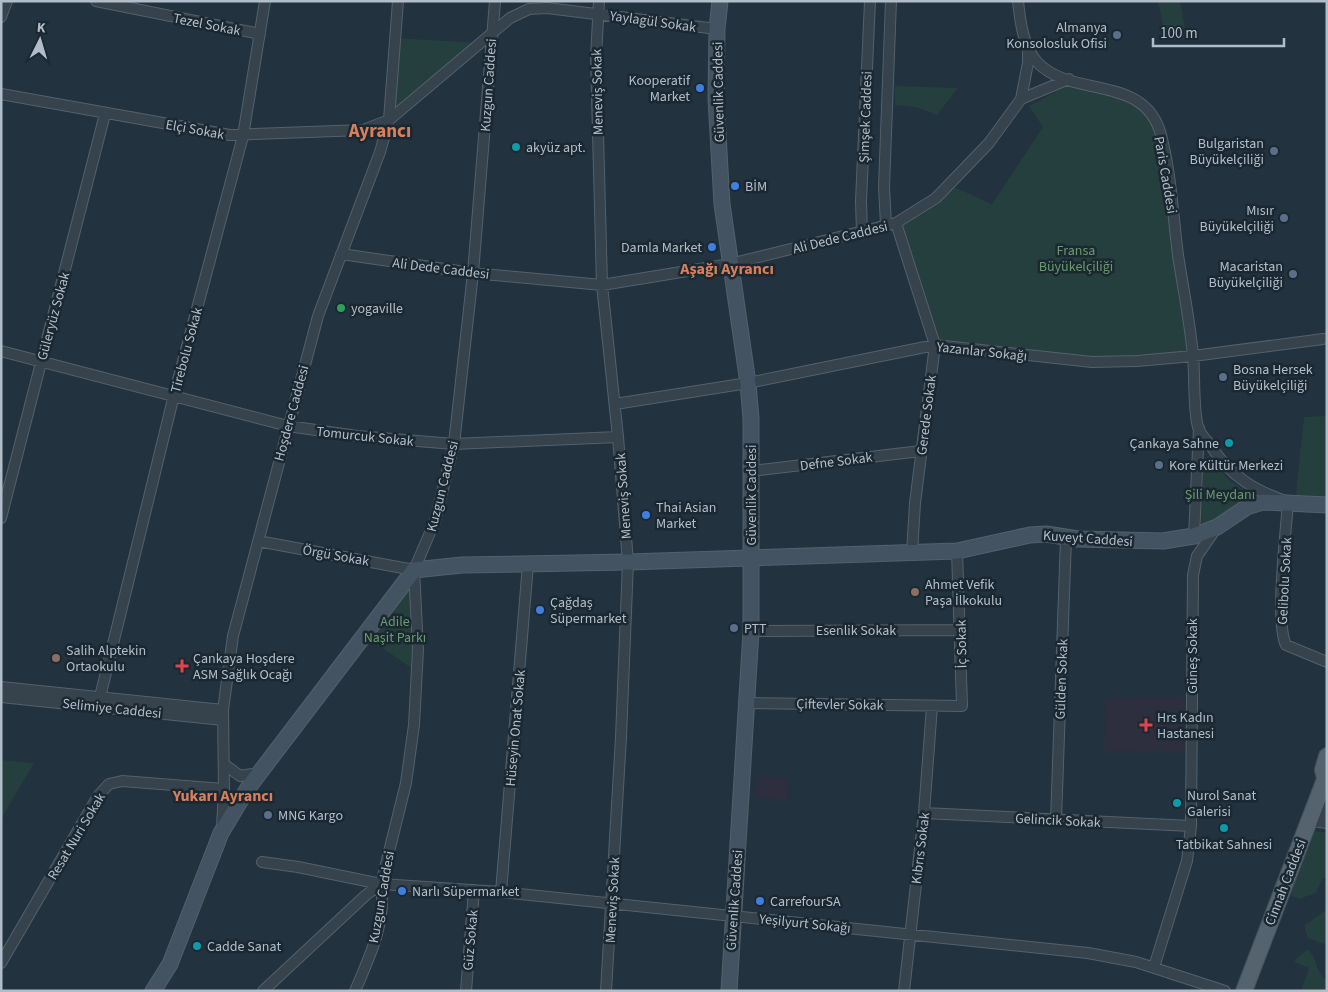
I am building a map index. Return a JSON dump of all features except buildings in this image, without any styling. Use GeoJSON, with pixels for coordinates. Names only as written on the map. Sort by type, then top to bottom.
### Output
{"type":"FeatureCollection","features":[{"type":"Feature","properties":{"kind":"main road","name":"Güvenlik Caddesi"},"geometry":{"type":"LineString","coordinates":[[720,1],[717,29],[718,145],[730,264],[748,383],[752,471],[751,631],[748,703],[732,915],[729,991]]}},
{"type":"Feature","properties":{"kind":"main road","name":"Kuveyt Caddesi"},"geometry":{"type":"LineString","coordinates":[[414,570],[462,565],[628,562],[957,551],[1030,535],[1046,534],[1066,538],[1163,542],[1194,536],[1217,527],[1255,504],[1288,502],[1327,505]]}},
{"type":"Feature","properties":{"kind":"main road"},"geometry":{"type":"LineString","coordinates":[[153,991],[170,964],[221,833],[258,774],[414,570]]}},
{"type":"Feature","properties":{"kind":"main road","name":"Cinnah Caddesi"},"geometry":{"type":"LineString","coordinates":[[1244,991],[1326,776],[1323,770],[1327,756]]}},
{"type":"Feature","properties":{"kind":"street"},"geometry":{"type":"LineString","coordinates":[[1,17],[7,1]]}},
{"type":"Feature","properties":{"kind":"street","name":"Tezel Sokak"},"geometry":{"type":"LineString","coordinates":[[96,1],[260,34]]}},
{"type":"Feature","properties":{"kind":"street","name":"Tirebolu Sokak"},"geometry":{"type":"LineString","coordinates":[[100,697],[174,395],[243,136],[265,1]]}},
{"type":"Feature","properties":{"kind":"street","name":"Hoşdere Caddesi"},"geometry":{"type":"LineString","coordinates":[[221,833],[224,789],[223,715],[233,636],[318,316],[380,152],[389,120],[398,1]]}},
{"type":"Feature","properties":{"kind":"street","name":"Kuzgun Caddesi"},"geometry":{"type":"LineString","coordinates":[[354,991],[374,945],[380,922],[384,899],[381,884],[406,783],[414,725],[418,633],[414,570],[435,521],[454,444],[473,273],[495,1]]}},
{"type":"Feature","properties":{"kind":"street","name":"Meneviş Sokak"},"geometry":{"type":"LineString","coordinates":[[598,1],[596,13],[602,286],[615,404],[628,562],[606,991]]}},
{"type":"Feature","properties":{"kind":"street","name":"Şimşek Caddesi"},"geometry":{"type":"LineString","coordinates":[[862,232],[861,201],[870,1]]}},
{"type":"Feature","properties":{"kind":"street","name":"Şimşek Caddesi"},"geometry":{"type":"LineString","coordinates":[[891,1],[884,187],[891,224]]}},
{"type":"Feature","properties":{"kind":"street","name":"Paris Caddesi"},"geometry":{"type":"LineString","coordinates":[[1018,1],[1020,21],[1028,46],[1037,61],[1045,68],[1069,79],[1130,97],[1145,106],[1154,117],[1161,135],[1193,356],[1198,428],[1194,536]]}},
{"type":"Feature","properties":{"kind":"street","name":"Yaylagül Sokak"},"geometry":{"type":"LineString","coordinates":[[389,120],[491,33],[516,14],[529,9],[547,8],[596,13],[717,29]]}},
{"type":"Feature","properties":{"kind":"street"},"geometry":{"type":"LineString","coordinates":[[1020,99],[1028,63],[1028,46]]}},
{"type":"Feature","properties":{"kind":"street"},"geometry":{"type":"LineString","coordinates":[[1020,99],[1069,79]]}},
{"type":"Feature","properties":{"kind":"street","name":"Elçi Sokak"},"geometry":{"type":"LineString","coordinates":[[1,94],[105,114],[243,136],[349,132],[376,127],[389,120]]}},
{"type":"Feature","properties":{"kind":"street","name":"Ali Dede Caddesi"},"geometry":{"type":"LineString","coordinates":[[340,254],[473,273],[602,286],[730,264],[891,224],[936,198],[989,143],[1020,99]]}},
{"type":"Feature","properties":{"kind":"street","name":"Güleryüz Sokak"},"geometry":{"type":"LineString","coordinates":[[1,518],[105,114]]}},
{"type":"Feature","properties":{"kind":"street","name":"Gerede Sokak"},"geometry":{"type":"LineString","coordinates":[[891,224],[935,345],[915,503],[912,553]]}},
{"type":"Feature","properties":{"kind":"street","name":"Yazanlar Sokağı"},"geometry":{"type":"LineString","coordinates":[[615,404],[748,383],[935,345],[1092,362],[1137,361],[1193,356],[1323,339]]}},
{"type":"Feature","properties":{"kind":"street","name":"Tomurcuk Sokak"},"geometry":{"type":"LineString","coordinates":[[1,350],[288,426],[357,436],[454,444],[618,437]]}},
{"type":"Feature","properties":{"kind":"street","name":"Paris Caddesi"},"geometry":{"type":"LineString","coordinates":[[1198,428],[1222,464],[1236,477],[1262,492],[1288,502]]}},
{"type":"Feature","properties":{"kind":"street","name":"Defne Sokak"},"geometry":{"type":"LineString","coordinates":[[752,471],[921,451]]}},
{"type":"Feature","properties":{"kind":"street","name":"Gelibolu Sokak"},"geometry":{"type":"LineString","coordinates":[[1288,502],[1282,638],[1286,645],[1327,662]]}},
{"type":"Feature","properties":{"kind":"street","name":"Güneş Sokak"},"geometry":{"type":"LineString","coordinates":[[1154,967],[1187,861],[1191,826],[1193,575],[1197,556],[1217,527]]}},
{"type":"Feature","properties":{"kind":"street","name":"Gülden Sokak"},"geometry":{"type":"LineString","coordinates":[[1056,820],[1066,538]]}},
{"type":"Feature","properties":{"kind":"street","name":"Örgü Sokak"},"geometry":{"type":"LineString","coordinates":[[258,541],[414,570]]}},
{"type":"Feature","properties":{"kind":"street","name":"İç Sokak"},"geometry":{"type":"LineString","coordinates":[[932,706],[962,706],[957,551]]}},
{"type":"Feature","properties":{"kind":"street","name":"Hüseyin Onat Sokak"},"geometry":{"type":"LineString","coordinates":[[502,892],[528,564]]}},
{"type":"Feature","properties":{"kind":"street","name":"Esenlik Sokak"},"geometry":{"type":"LineString","coordinates":[[751,631],[961,630]]}},
{"type":"Feature","properties":{"kind":"street","name":"Selimiye Caddesi"},"geometry":{"type":"LineString","coordinates":[[1,687],[100,697],[223,715]]}},
{"type":"Feature","properties":{"kind":"street","name":"Selimiye Caddesi"},"geometry":{"type":"LineString","coordinates":[[1,697],[223,715]]}},
{"type":"Feature","properties":{"kind":"street","name":"Çiftevler Sokak"},"geometry":{"type":"LineString","coordinates":[[748,703],[932,706]]}},
{"type":"Feature","properties":{"kind":"street","name":"Kıbrıs Sokak"},"geometry":{"type":"LineString","coordinates":[[904,991],[924,813],[932,706]]}},
{"type":"Feature","properties":{"kind":"street"},"geometry":{"type":"LineString","coordinates":[[224,764],[240,776],[258,774]]}},
{"type":"Feature","properties":{"kind":"street","name":"Resat Nuri Sokak"},"geometry":{"type":"LineString","coordinates":[[1,963],[98,796],[106,786],[122,781],[224,789]]}},
{"type":"Feature","properties":{"kind":"street"},"geometry":{"type":"LineString","coordinates":[[1323,822],[1327,802]]}},
{"type":"Feature","properties":{"kind":"street","name":"Gelincik Sokak"},"geometry":{"type":"LineString","coordinates":[[924,813],[1191,826]]}},
{"type":"Feature","properties":{"kind":"street","name":"Yeşilyurt Sokağı"},"geometry":{"type":"LineString","coordinates":[[262,862],[298,867],[381,884],[502,892],[1088,953],[1154,967],[1225,991]]}},
{"type":"Feature","properties":{"kind":"street"},"geometry":{"type":"LineString","coordinates":[[263,991],[366,895],[381,884]]}},
{"type":"Feature","properties":{"kind":"street","name":"Güz Sokak"},"geometry":{"type":"LineString","coordinates":[[466,991],[474,890]]}},
{"type":"Feature","properties":{"kind":"shaded area","name":"Hrs Kadın Hastanesi"},"geometry":{"type":"Polygon","coordinates":[[[1186,697],[1186,752],[1104,751],[1106,699],[1186,697]]]}},
{"type":"Feature","properties":{"kind":"shaded area"},"geometry":{"type":"Polygon","coordinates":[[[757,777],[788,779],[787,800],[756,797],[757,777]]]}},
{"type":"Feature","properties":{"kind":"green space"},"geometry":{"type":"Polygon","coordinates":[[[1158,1],[1180,1],[1186,34],[1165,38],[1158,1]]]}},
{"type":"Feature","properties":{"kind":"green space"},"geometry":{"type":"Polygon","coordinates":[[[395,38],[479,43],[389,120],[395,38]]]}},
{"type":"Feature","properties":{"kind":"green space","name":"Fransa Büyükelçiliği"},"geometry":{"type":"Polygon","coordinates":[[[1068,85],[1112,93],[1142,109],[1151,120],[1156,136],[1171,224],[1190,353],[1093,359],[939,342],[900,224],[954,187],[992,204],[1043,127],[1029,106],[1068,85]]]}},
{"type":"Feature","properties":{"kind":"green space"},"geometry":{"type":"Polygon","coordinates":[[[895,86],[958,88],[937,115],[916,107],[895,105],[895,86]]]}},
{"type":"Feature","properties":{"kind":"green space"},"geometry":{"type":"Polygon","coordinates":[[[1327,416],[1327,498],[1296,495],[1304,417],[1327,416]]]}},
{"type":"Feature","properties":{"kind":"green space","name":"Şili Meydanı"},"geometry":{"type":"Polygon","coordinates":[[[1209,456],[1227,478],[1246,491],[1249,496],[1204,525],[1201,522],[1204,458],[1209,456]]]}},
{"type":"Feature","properties":{"kind":"green space","name":"Adile Naşit Parkı"},"geometry":{"type":"Polygon","coordinates":[[[414,570],[417,672],[364,635],[414,570]]]}},
{"type":"Feature","properties":{"kind":"green space"},"geometry":{"type":"Polygon","coordinates":[[[1,760],[34,763],[1,819],[1,760]]]}},
{"type":"Feature","properties":{"kind":"green space"},"geometry":{"type":"Polygon","coordinates":[[[1310,831],[1327,832],[1327,878],[1323,878],[1316,893],[1299,899],[1291,895],[1310,831]]]}},
{"type":"Feature","properties":{"kind":"green space"},"geometry":{"type":"Polygon","coordinates":[[[1327,909],[1327,945],[1308,938],[1305,925],[1327,909]]]}},
{"type":"Feature","properties":{"kind":"green space"},"geometry":{"type":"Polygon","coordinates":[[[1308,949],[1321,974],[1327,981],[1327,991],[1301,991],[1309,968],[1294,962],[1308,949]]]}},
{"type":"Feature","properties":{"kind":"place","name":"Almanya Konsolosluk Ofisi"},"geometry":{"type":"Point","coordinates":[1117,35]}},
{"type":"Feature","properties":{"kind":"place","name":"Kooperatif Market"},"geometry":{"type":"Point","coordinates":[700,88]}},
{"type":"Feature","properties":{"kind":"place","name":"akyüz apt."},"geometry":{"type":"Point","coordinates":[516,147]}},
{"type":"Feature","properties":{"kind":"place","name":"Bulgaristan Büyükelçiliği"},"geometry":{"type":"Point","coordinates":[1274,151]}},
{"type":"Feature","properties":{"kind":"place","name":"BİM"},"geometry":{"type":"Point","coordinates":[735,186]}},
{"type":"Feature","properties":{"kind":"place","name":"Mısır Büyükelçiliği"},"geometry":{"type":"Point","coordinates":[1284,218]}},
{"type":"Feature","properties":{"kind":"place","name":"Damla Market"},"geometry":{"type":"Point","coordinates":[712,247]}},
{"type":"Feature","properties":{"kind":"place","name":"Macaristan Büyükelçiliği"},"geometry":{"type":"Point","coordinates":[1293,274]}},
{"type":"Feature","properties":{"kind":"place","name":"yogaville"},"geometry":{"type":"Point","coordinates":[341,308]}},
{"type":"Feature","properties":{"kind":"place","name":"Bosna Hersek Büyükelçiliği"},"geometry":{"type":"Point","coordinates":[1223,377]}},
{"type":"Feature","properties":{"kind":"place","name":"Çankaya Sahne"},"geometry":{"type":"Point","coordinates":[1229,443]}},
{"type":"Feature","properties":{"kind":"place","name":"Kore Kültür Merkezi"},"geometry":{"type":"Point","coordinates":[1159,465]}},
{"type":"Feature","properties":{"kind":"place","name":"Thai Asian Market"},"geometry":{"type":"Point","coordinates":[646,515]}},
{"type":"Feature","properties":{"kind":"place","name":"Ahmet Vefik Paşa İlkokulu"},"geometry":{"type":"Point","coordinates":[915,592]}},
{"type":"Feature","properties":{"kind":"place","name":"Çağdaş Süpermarket"},"geometry":{"type":"Point","coordinates":[540,610]}},
{"type":"Feature","properties":{"kind":"place","name":"PTT"},"geometry":{"type":"Point","coordinates":[734,628]}},
{"type":"Feature","properties":{"kind":"place","name":"Salih Alptekin Ortaokulu"},"geometry":{"type":"Point","coordinates":[56,658]}},
{"type":"Feature","properties":{"kind":"place","name":"Çankaya Hoşdere ASM Sağlık Ocağı"},"geometry":{"type":"Point","coordinates":[182,666]}},
{"type":"Feature","properties":{"kind":"place","name":"Hrs Kadın Hastanesi"},"geometry":{"type":"Point","coordinates":[1146,725]}},
{"type":"Feature","properties":{"kind":"place","name":"Nurol Sanat Galerisi"},"geometry":{"type":"Point","coordinates":[1177,803]}},
{"type":"Feature","properties":{"kind":"place","name":"MNG Kargo"},"geometry":{"type":"Point","coordinates":[268,815]}},
{"type":"Feature","properties":{"kind":"place","name":"Tatbikat Sahnesi"},"geometry":{"type":"Point","coordinates":[1224,828]}},
{"type":"Feature","properties":{"kind":"place","name":"Narlı Süpermarket"},"geometry":{"type":"Point","coordinates":[402,891]}},
{"type":"Feature","properties":{"kind":"place","name":"CarrefourSA"},"geometry":{"type":"Point","coordinates":[760,901]}},
{"type":"Feature","properties":{"kind":"place","name":"Cadde Sanat"},"geometry":{"type":"Point","coordinates":[197,946]}},
{"type":"Feature","properties":{"kind":"district","name":"Ayrancı"},"geometry":{"type":"Point","coordinates":[380,130]}},
{"type":"Feature","properties":{"kind":"district","name":"Aşağı Ayrancı"},"geometry":{"type":"Point","coordinates":[727,268]}},
{"type":"Feature","properties":{"kind":"district","name":"Yukarı Ayrancı"},"geometry":{"type":"Point","coordinates":[223,795]}}]}
